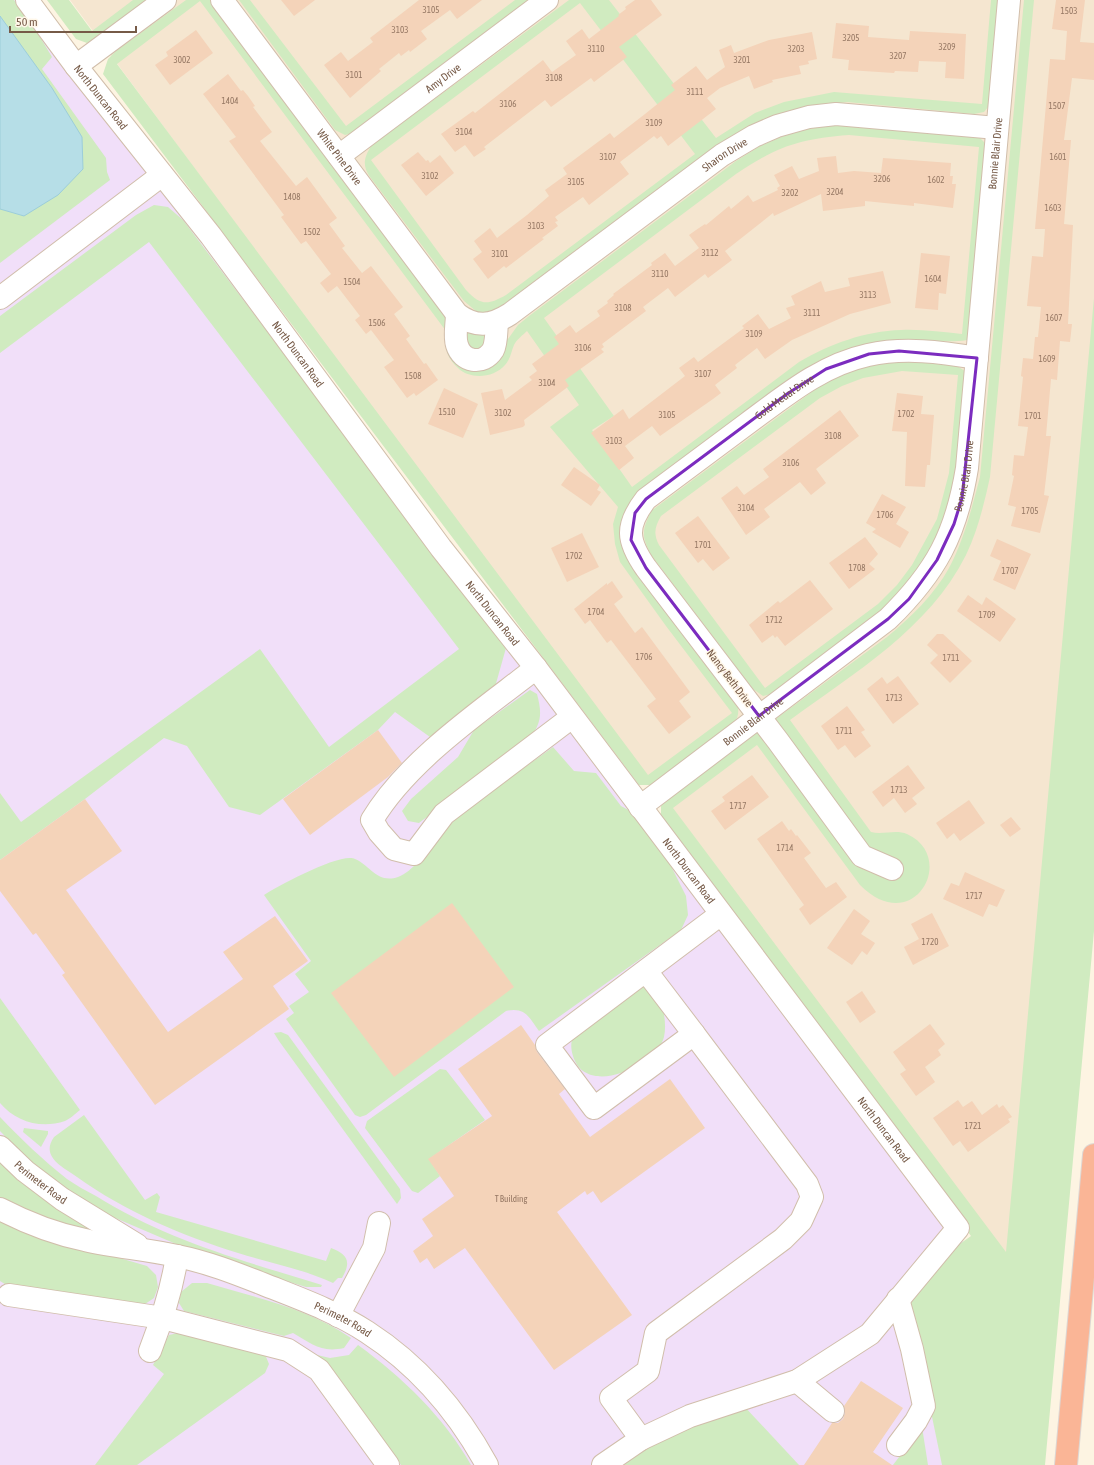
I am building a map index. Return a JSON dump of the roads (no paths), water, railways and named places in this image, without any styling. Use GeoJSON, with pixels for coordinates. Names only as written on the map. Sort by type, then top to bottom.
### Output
{"type":"FeatureCollection","features":[{"type":"Feature","properties":{"kind":"highway"},"geometry":{"type":"LineString","coordinates":[[1066,1465],[1094,1155]]}},
{"type":"Feature","properties":{"kind":"street","name":"North Duncan Road"},"geometry":{"type":"LineString","coordinates":[[27,0],[76,66],[211,236],[441,548],[536,668],[958,1228],[898,1299]]}},
{"type":"Feature","properties":{"kind":"street"},"geometry":{"type":"LineString","coordinates":[[76,66],[164,0]]}},
{"type":"Feature","properties":{"kind":"street","name":"White Pine Drive"},"geometry":{"type":"LineString","coordinates":[[222,0],[339,156],[466,319]]}},
{"type":"Feature","properties":{"kind":"street","name":"Amy Drive"},"geometry":{"type":"LineString","coordinates":[[339,156],[547,0]]}},
{"type":"Feature","properties":{"kind":"street","name":"Bonnie Blair Drive"},"geometry":{"type":"LineString","coordinates":[[640,807],[888,619],[909,599],[926,578],[937,560],[954,524],[962,498],[967,468],[1009,0]]}},
{"type":"Feature","properties":{"kind":"street","name":"Sharon Drive"},"geometry":{"type":"LineString","coordinates":[[466,319],[488,325],[497,322],[542,291],[731,149],[754,136],[777,126],[808,117],[836,114],[997,128]]}},
{"type":"Feature","properties":{"kind":"street"},"geometry":{"type":"LineString","coordinates":[[0,298],[162,175]]}},
{"type":"Feature","properties":{"kind":"street"},"geometry":{"type":"LineString","coordinates":[[466,319],[456,343],[464,357],[475,360],[486,357],[492,350],[496,341],[497,322]]}},
{"type":"Feature","properties":{"kind":"street","name":"Gold Medal Drive"},"geometry":{"type":"LineString","coordinates":[[630,527],[635,513],[646,499],[787,394],[826,370],[849,360],[869,354],[899,350],[937,352],[977,358]]}},
{"type":"Feature","properties":{"kind":"street","name":"Nancy Beth Drive"},"geometry":{"type":"LineString","coordinates":[[630,527],[631,540],[636,554],[759,716],[862,856],[892,870]]}},
{"type":"Feature","properties":{"kind":"street"},"geometry":{"type":"LineString","coordinates":[[536,668],[429,752],[382,803],[372,820],[379,832],[394,849],[414,854],[444,814],[572,717]]}},
{"type":"Feature","properties":{"kind":"street"},"geometry":{"type":"LineString","coordinates":[[694,1034],[594,1108],[546,1045],[722,914]]}},
{"type":"Feature","properties":{"kind":"street"},"geometry":{"type":"LineString","coordinates":[[641,1439],[611,1398],[648,1371],[656,1333],[783,1239],[801,1221],[812,1198],[807,1184],[646,971]]}},
{"type":"Feature","properties":{"kind":"street","name":"Perimeter Road"},"geometry":{"type":"LineString","coordinates":[[0,1147],[25,1171],[62,1199],[147,1251]]}},
{"type":"Feature","properties":{"kind":"street","name":"Perimeter Road"},"geometry":{"type":"LineString","coordinates":[[0,1209],[21,1220],[56,1233],[84,1240],[177,1256],[212,1265],[308,1301],[338,1316],[367,1332],[403,1359],[431,1386],[455,1414],[487,1465]]}},
{"type":"Feature","properties":{"kind":"street"},"geometry":{"type":"LineString","coordinates":[[338,1316],[374,1248],[379,1223]]}},
{"type":"Feature","properties":{"kind":"street"},"geometry":{"type":"LineString","coordinates":[[150,1351],[163,1318],[177,1256]]}},
{"type":"Feature","properties":{"kind":"street"},"geometry":{"type":"LineString","coordinates":[[8,1295],[163,1318],[288,1350],[319,1370],[388,1465]]}},
{"type":"Feature","properties":{"kind":"street"},"geometry":{"type":"LineString","coordinates":[[604,1465],[641,1439],[690,1416],[798,1381],[870,1334],[898,1299]]}},
{"type":"Feature","properties":{"kind":"street"},"geometry":{"type":"LineString","coordinates":[[898,1299],[912,1349],[924,1406],[916,1421],[898,1445]]}},
{"type":"Feature","properties":{"kind":"street"},"geometry":{"type":"LineString","coordinates":[[798,1381],[833,1411]]}},
{"type":"Feature","properties":{"kind":"water"},"geometry":{"type":"Polygon","coordinates":[[[0,16],[52,88],[82,137],[83,169],[58,195],[24,216],[0,209],[0,16]]]}}]}
